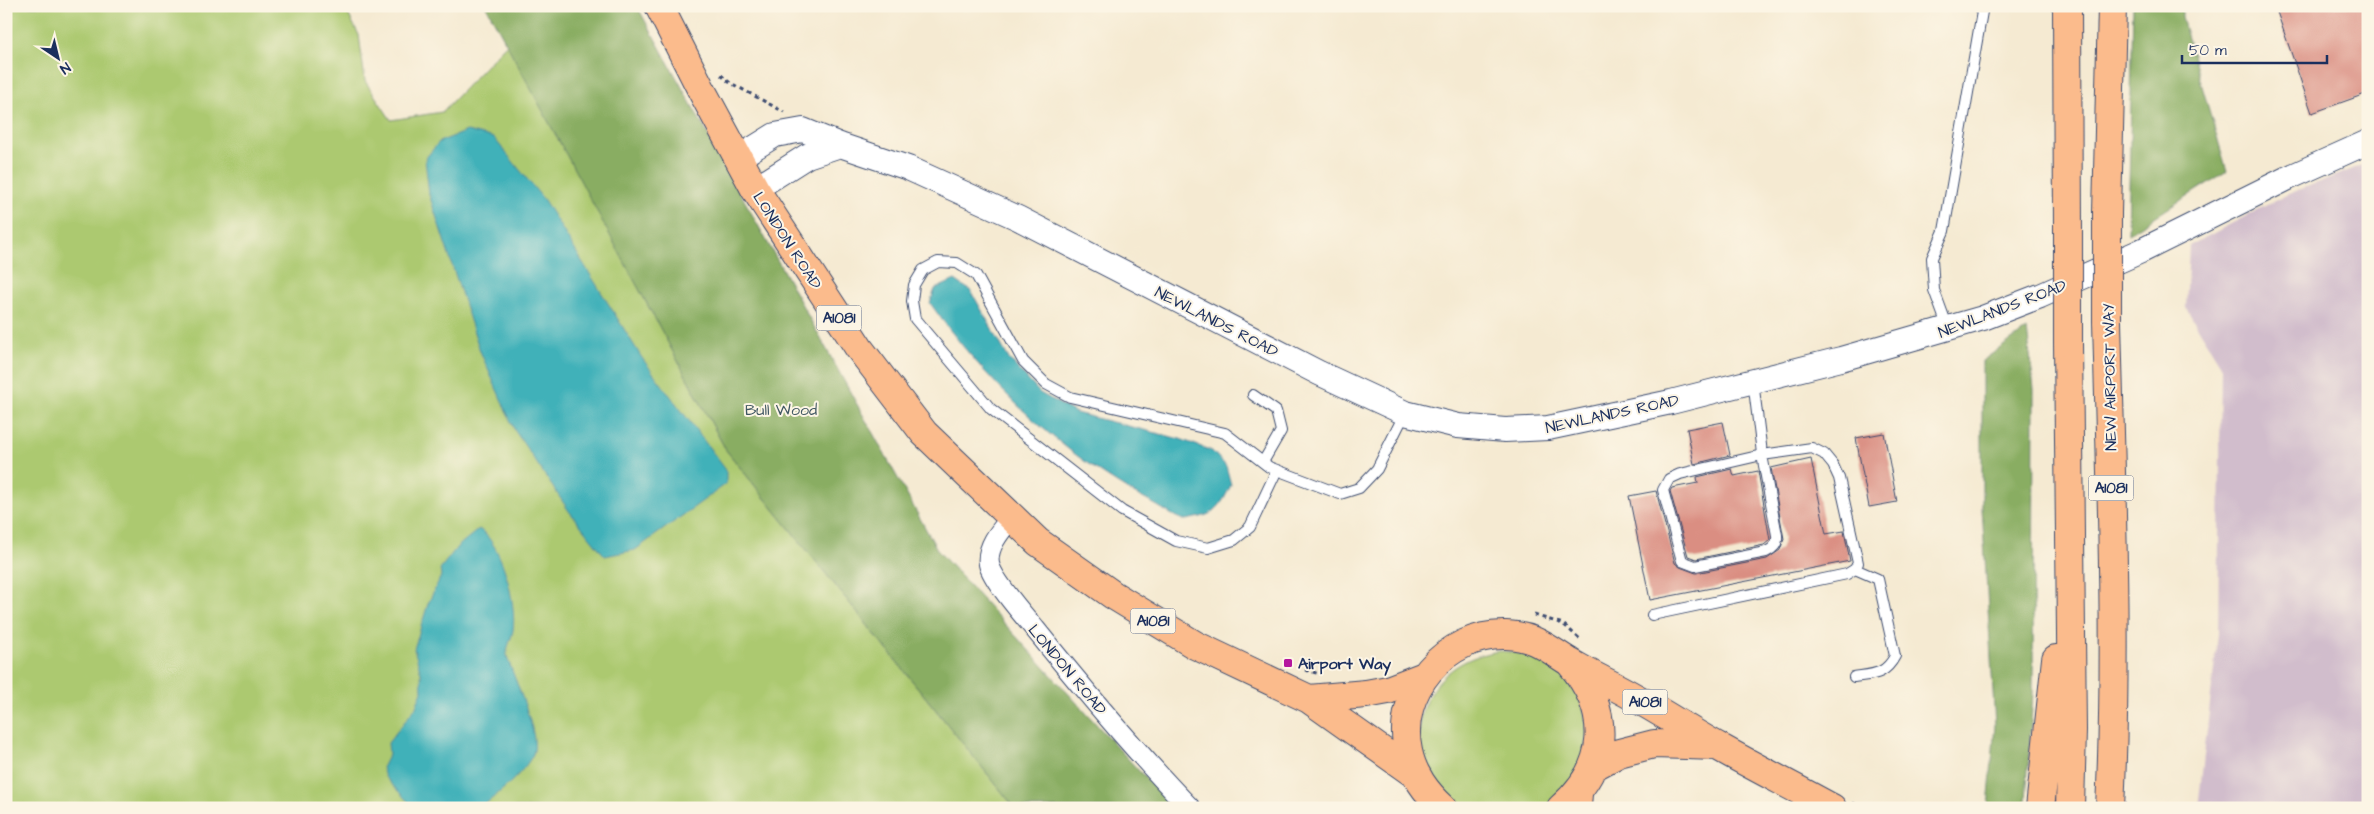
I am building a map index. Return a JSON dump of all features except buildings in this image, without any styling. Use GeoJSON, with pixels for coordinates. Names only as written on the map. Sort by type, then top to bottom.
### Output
{"type":"FeatureCollection","features":[{"type":"Feature","properties":{"kind":"main road","name":"LONDON ROAD"},"geometry":{"type":"LineString","coordinates":[[659,6],[755,189],[806,270],[889,389],[924,433],[1038,542],[1153,621],[1195,645],[1309,699],[1416,775]]}},
{"type":"Feature","properties":{"kind":"main road","name":"A1081"},"geometry":{"type":"LineString","coordinates":[[2067,6],[2069,541],[2072,730],[2070,808]]}},
{"type":"Feature","properties":{"kind":"main road","name":"NEW AIRPORT WAY"},"geometry":{"type":"LineString","coordinates":[[2110,808],[2114,736],[2114,589],[2107,321],[2107,213],[2112,6]]}},
{"type":"Feature","properties":{"kind":"main road","name":"A1081"},"geometry":{"type":"LineString","coordinates":[[2040,808],[2069,541]]}},
{"type":"Feature","properties":{"kind":"main road"},"geometry":{"type":"LineString","coordinates":[[1443,808],[1429,795],[1416,775],[1408,750],[1406,724],[1412,699],[1424,676],[1440,659],[1460,646],[1482,638],[1498,636],[1529,639],[1551,648],[1570,662],[1584,680],[1594,700],[1598,715],[1598,745],[1593,767],[1572,803]]}},
{"type":"Feature","properties":{"kind":"main road","name":"A1081"},"geometry":{"type":"LineString","coordinates":[[1570,662],[1832,808]]}},
{"type":"Feature","properties":{"kind":"main road"},"geometry":{"type":"LineString","coordinates":[[1309,699],[1381,691],[1424,676]]}},
{"type":"Feature","properties":{"kind":"main road","name":"A1081"},"geometry":{"type":"LineString","coordinates":[[1593,767],[1619,754],[1654,744],[1718,746]]}},
{"type":"Feature","properties":{"kind":"street"},"geometry":{"type":"LineString","coordinates":[[738,158],[776,135],[803,130]]}},
{"type":"Feature","properties":{"kind":"street","name":"NEWLANDS ROAD"},"geometry":{"type":"LineString","coordinates":[[803,130],[840,145],[908,168],[1018,218],[1319,373],[1405,413],[1458,426],[1505,430],[1548,428],[1592,420],[1753,381],[1948,329],[2032,299],[2141,251],[2288,178],[2368,142]]}},
{"type":"Feature","properties":{"kind":"street"},"geometry":{"type":"LineString","coordinates":[[755,189],[807,156],[840,145]]}},
{"type":"Feature","properties":{"kind":"street","name":"LONDON ROAD"},"geometry":{"type":"LineString","coordinates":[[1012,517],[997,534],[991,548],[989,564],[1001,586],[1070,672],[1153,770],[1190,808]]}},
{"type":"Feature","properties":{"kind":"lane"},"geometry":{"type":"LineString","coordinates":[[1948,329],[1934,290],[1932,258],[1944,231],[1983,6]]}},
{"type":"Feature","properties":{"kind":"lane"},"geometry":{"type":"LineString","coordinates":[[1278,470],[1250,527],[1234,540],[1208,548],[1176,540],[1122,511],[991,409],[915,319],[912,301],[914,285],[923,270],[938,262],[957,263],[976,275],[1023,361],[1046,384],[1070,397],[1225,434],[1263,462],[1278,470],[1340,494],[1359,488],[1377,469],[1405,413]]}},
{"type":"Feature","properties":{"kind":"lane"},"geometry":{"type":"LineString","coordinates":[[1652,615],[1847,574],[1856,569],[1858,563],[1839,478],[1833,465],[1824,454],[1812,448],[1762,455],[1669,478],[1664,483],[1663,490],[1682,561],[1695,566],[1766,552],[1774,548],[1777,535],[1762,455],[1753,381]]}},
{"type":"Feature","properties":{"kind":"lane"},"geometry":{"type":"LineString","coordinates":[[1253,395],[1276,411],[1281,431],[1263,462]]}},
{"type":"Feature","properties":{"kind":"lane"},"geometry":{"type":"LineString","coordinates":[[1854,677],[1874,674],[1889,667],[1895,656],[1878,579],[1856,569]]}},
{"type":"Feature","properties":{"kind":"path"},"geometry":{"type":"LineString","coordinates":[[717,70],[729,82],[788,114],[803,130]]}},
{"type":"Feature","properties":{"kind":"path"},"geometry":{"type":"LineString","coordinates":[[1302,669],[1326,675]]}},
{"type":"Feature","properties":{"kind":"shaded area"},"geometry":{"type":"Polygon","coordinates":[[[2368,163],[2368,808],[2198,808],[2218,634],[2221,365],[2186,308],[2189,246],[2286,195],[2368,163]]]}},
{"type":"Feature","properties":{"kind":"green space"},"geometry":{"type":"Polygon","coordinates":[[[6,6],[344,6],[359,35],[365,81],[391,120],[442,112],[507,44],[726,450],[1015,808],[6,808],[6,6]]]}},
{"type":"Feature","properties":{"kind":"green space","name":"Bull Wood"},"geometry":{"type":"Polygon","coordinates":[[[486,6],[637,6],[938,551],[1173,808],[1015,808],[726,450],[486,6]]]}},
{"type":"Feature","properties":{"kind":"green space"},"geometry":{"type":"Polygon","coordinates":[[[2133,6],[2182,6],[2182,18],[2227,171],[2128,234],[2133,6]]]}},
{"type":"Feature","properties":{"kind":"green space"},"geometry":{"type":"Polygon","coordinates":[[[2027,329],[2034,389],[2033,692],[2026,801],[2024,808],[1988,808],[1995,725],[1982,508],[1982,361],[2027,329]]]}},
{"type":"Feature","properties":{"kind":"green space"},"geometry":{"type":"Polygon","coordinates":[[[1501,651],[1520,654],[1538,660],[1554,669],[1578,696],[1584,713],[1587,731],[1580,768],[1569,783],[1544,808],[1486,809],[1459,807],[1445,794],[1422,759],[1419,738],[1420,719],[1426,701],[1435,686],[1463,662],[1481,655],[1501,651]]]}},
{"type":"Feature","properties":{"kind":"water"},"geometry":{"type":"Polygon","coordinates":[[[467,131],[494,138],[544,200],[642,358],[726,470],[726,484],[635,550],[605,556],[569,511],[515,431],[480,351],[429,194],[425,159],[439,142],[467,131]]]}},
{"type":"Feature","properties":{"kind":"water"},"geometry":{"type":"Polygon","coordinates":[[[955,280],[971,291],[1009,359],[1040,393],[1076,413],[1180,439],[1212,451],[1226,466],[1231,485],[1218,507],[1209,514],[1185,520],[1180,519],[1118,484],[1087,463],[1029,416],[976,362],[930,303],[935,289],[955,280]]]}},
{"type":"Feature","properties":{"kind":"water"},"geometry":{"type":"Polygon","coordinates":[[[479,529],[495,547],[510,590],[514,619],[507,656],[530,720],[534,745],[533,754],[517,776],[480,808],[414,808],[385,777],[382,768],[389,754],[388,743],[416,707],[422,691],[421,673],[414,649],[428,604],[441,576],[440,569],[458,546],[479,529]]]}},
{"type":"Feature","properties":{"kind":"place","name":"Airport Way"},"geometry":{"type":"Point","coordinates":[1288,663]}}]}
